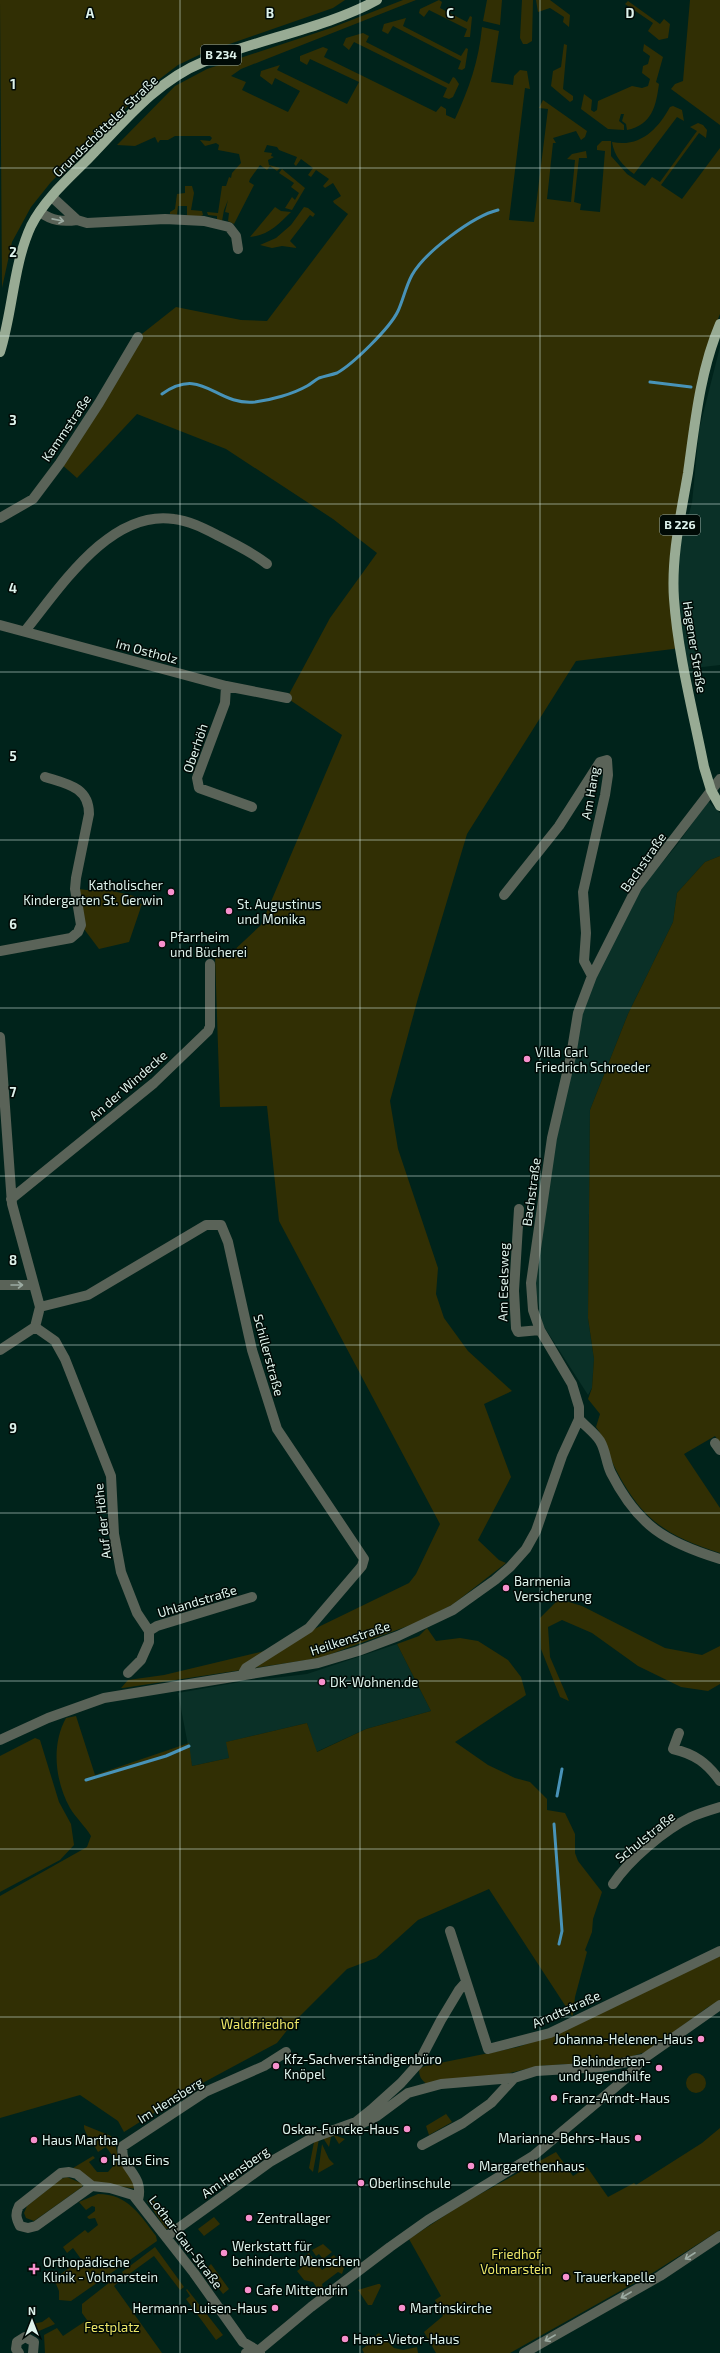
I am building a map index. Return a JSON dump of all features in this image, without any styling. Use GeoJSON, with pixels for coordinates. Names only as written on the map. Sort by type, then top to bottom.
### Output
{"type":"FeatureCollection","features":[{"type":"Feature","properties":{"kind":"main road","name":"Grundschötteler Straße"},"geometry":{"type":"LineString","coordinates":[[0,352],[6,332],[20,260],[31,226],[52,197],[133,112],[160,88],[201,62],[335,17],[377,0]]}},
{"type":"Feature","properties":{"kind":"main road","name":"Hagener Straße"},"geometry":{"type":"LineString","coordinates":[[720,324],[710,352],[700,392],[674,566],[676,625],[704,767],[711,790],[720,806]]}},
{"type":"Feature","properties":{"kind":"street"},"geometry":{"type":"LineString","coordinates":[[52,197],[67,208],[77,220]]}},
{"type":"Feature","properties":{"kind":"street"},"geometry":{"type":"LineString","coordinates":[[40,212],[47,217],[58,221],[77,220],[99,223],[165,219],[204,221],[229,227],[236,236],[238,249]]}},
{"type":"Feature","properties":{"kind":"street","name":"Kammstraße"},"geometry":{"type":"LineString","coordinates":[[0,518],[33,499],[60,463],[99,403],[138,337]]}},
{"type":"Feature","properties":{"kind":"street"},"geometry":{"type":"LineString","coordinates":[[25,631],[84,561],[116,533],[136,523],[160,519],[185,521],[253,553],[267,564]]}},
{"type":"Feature","properties":{"kind":"street","name":"Im Ostholz"},"geometry":{"type":"LineString","coordinates":[[0,625],[226,686],[287,698]]}},
{"type":"Feature","properties":{"kind":"street","name":"Oberhöh"},"geometry":{"type":"LineString","coordinates":[[226,686],[225,703],[196,778],[197,784],[200,788],[252,807]]}},
{"type":"Feature","properties":{"kind":"street","name":"Am Hang"},"geometry":{"type":"LineString","coordinates":[[504,895],[559,826],[600,762],[607,760],[608,775],[605,795],[583,892],[586,933],[584,961],[592,976]]}},
{"type":"Feature","properties":{"kind":"street"},"geometry":{"type":"LineString","coordinates":[[0,951],[70,938],[78,932],[81,925],[75,889],[89,814],[87,801],[75,786],[45,777]]}},
{"type":"Feature","properties":{"kind":"street","name":"Bachstraße"},"geometry":{"type":"LineString","coordinates":[[578,1419],[579,1406],[572,1384],[540,1330],[533,1310],[531,1283],[552,1138],[578,1013],[592,976],[638,887],[720,779]]}},
{"type":"Feature","properties":{"kind":"street","name":"An der Windecke"},"geometry":{"type":"LineString","coordinates":[[12,1199],[154,1083],[208,1031],[210,1026],[210,964]]}},
{"type":"Feature","properties":{"kind":"street"},"geometry":{"type":"LineString","coordinates":[[0,1037],[12,1199],[33,1285],[40,1307],[34,1327],[0,1350]]}},
{"type":"Feature","properties":{"kind":"street","name":"Am Eselsweg"},"geometry":{"type":"LineString","coordinates":[[519,1209],[514,1291],[516,1328],[518,1332],[526,1333],[540,1330]]}},
{"type":"Feature","properties":{"kind":"street","name":"Schillerstraße"},"geometry":{"type":"LineString","coordinates":[[40,1307],[88,1294],[206,1225],[221,1225],[228,1242],[252,1350],[277,1429],[364,1559],[362,1566],[309,1628],[246,1668],[242,1675]]}},
{"type":"Feature","properties":{"kind":"street"},"geometry":{"type":"LineString","coordinates":[[0,1285],[33,1285]]}},
{"type":"Feature","properties":{"kind":"street","name":"Auf der Höhe"},"geometry":{"type":"LineString","coordinates":[[34,1327],[50,1336],[65,1359],[111,1476],[114,1534],[121,1572],[137,1613],[149,1631]]}},
{"type":"Feature","properties":{"kind":"street"},"geometry":{"type":"LineString","coordinates":[[578,1419],[600,1441],[608,1466],[617,1484],[629,1502],[650,1527],[672,1541],[720,1559]]}},
{"type":"Feature","properties":{"kind":"street","name":"Heilkenstraße"},"geometry":{"type":"LineString","coordinates":[[0,1740],[48,1718],[104,1698],[318,1664],[358,1651],[410,1631],[453,1610],[495,1580],[510,1567],[526,1549],[536,1531],[562,1456],[578,1419]]}},
{"type":"Feature","properties":{"kind":"street","name":"Uhlandstraße"},"geometry":{"type":"LineString","coordinates":[[149,1631],[156,1626],[252,1597]]}},
{"type":"Feature","properties":{"kind":"street"},"geometry":{"type":"LineString","coordinates":[[128,1673],[141,1660],[149,1642],[149,1631]]}},
{"type":"Feature","properties":{"kind":"street"},"geometry":{"type":"LineString","coordinates":[[679,1733],[673,1749],[690,1753],[701,1760],[720,1781]]}},
{"type":"Feature","properties":{"kind":"street","name":"Schulstraße"},"geometry":{"type":"LineString","coordinates":[[613,1884],[621,1873],[673,1828],[691,1817],[720,1806]]}},
{"type":"Feature","properties":{"kind":"street","name":"Arndtstraße"},"geometry":{"type":"LineString","coordinates":[[450,1931],[488,2049],[550,2033],[720,1951]]}},
{"type":"Feature","properties":{"kind":"street","name":"Am Hensberg"},"geometry":{"type":"LineString","coordinates":[[166,2237],[270,2162],[312,2138],[356,2122],[406,2078],[418,2064],[444,2014],[466,1982]]}},
{"type":"Feature","properties":{"kind":"street"},"geometry":{"type":"LineString","coordinates":[[246,2353],[260,2352],[355,2272],[394,2243],[428,2220],[533,2156],[625,2079],[643,2059],[720,2005]]}},
{"type":"Feature","properties":{"kind":"street","name":"Im Hensberg"},"geometry":{"type":"LineString","coordinates":[[138,2200],[140,2190],[139,2184],[123,2158],[123,2146],[205,2092],[264,2066],[286,2052]]}},
{"type":"Feature","properties":{"kind":"street"},"geometry":{"type":"LineString","coordinates":[[338,2128],[355,2126],[377,2116],[408,2093],[441,2084],[514,2078],[536,2071],[602,2067],[643,2059]]}},
{"type":"Feature","properties":{"kind":"street"},"geometry":{"type":"LineString","coordinates":[[422,2146],[463,2123],[491,2103],[514,2078]]}},
{"type":"Feature","properties":{"kind":"street","name":"Lothar-Gau-Straße"},"geometry":{"type":"LineString","coordinates":[[92,2186],[36,2226],[28,2228],[20,2226],[16,2219],[16,2213],[19,2206],[61,2173],[69,2172],[77,2174],[92,2186],[125,2192],[138,2200],[244,2342],[260,2352]]}},
{"type":"Feature","properties":{"kind":"street"},"geometry":{"type":"LineString","coordinates":[[524,2353],[660,2276],[720,2236]]}},
{"type":"Feature","properties":{"kind":"street"},"geometry":{"type":"LineString","coordinates":[[18,2353],[17,2342],[25,2337],[34,2342],[35,2350],[33,2353]]}},
{"type":"Feature","properties":{"kind":"shaded area"},"geometry":{"type":"Polygon","coordinates":[[[720,347],[720,665],[685,669],[674,566],[692,503],[699,430],[720,347]]]}},
{"type":"Feature","properties":{"kind":"shaded area"},"geometry":{"type":"Polygon","coordinates":[[[708,801],[720,813],[720,856],[705,862],[677,893],[673,922],[628,1014],[590,1110],[588,1318],[594,1359],[592,1388],[588,1395],[543,1325],[534,1283],[555,1139],[581,1014],[595,978],[640,889],[677,845],[708,801]]]}},
{"type":"Feature","properties":{"kind":"shaded area"},"geometry":{"type":"Polygon","coordinates":[[[397,1644],[431,1711],[366,1729],[316,1752],[307,1723],[227,1742],[229,1758],[192,1766],[178,1693],[240,1682],[307,1674],[397,1644]]]}},
{"type":"Feature","properties":{"kind":"green space"},"geometry":{"type":"Polygon","coordinates":[[[0,0],[345,0],[333,8],[201,54],[178,65],[140,94],[51,182],[31,207],[12,242],[2,288],[0,0]]]}},
{"type":"Feature","properties":{"kind":"green space"},"geometry":{"type":"Polygon","coordinates":[[[403,0],[416,0],[241,69],[231,76],[246,82],[242,90],[288,112],[300,91],[275,78],[272,85],[260,76],[261,71],[280,65],[277,70],[347,104],[359,82],[310,59],[307,65],[300,61],[300,56],[323,47],[328,49],[324,57],[436,112],[441,106],[446,109],[446,115],[455,119],[473,74],[481,39],[482,27],[499,31],[491,82],[513,85],[514,76],[520,70],[527,71],[530,89],[525,88],[509,220],[534,222],[548,109],[539,108],[543,100],[587,131],[585,137],[581,140],[576,131],[553,138],[556,143],[553,143],[547,199],[571,202],[575,160],[567,159],[572,154],[586,151],[587,158],[579,158],[574,202],[581,204],[580,210],[600,212],[605,151],[597,150],[597,146],[602,141],[611,141],[611,156],[627,174],[645,186],[652,177],[660,182],[697,131],[690,127],[698,123],[703,125],[707,130],[706,138],[699,133],[661,185],[682,199],[720,148],[720,314],[711,336],[674,566],[681,648],[576,661],[467,834],[418,998],[390,1101],[398,1149],[438,1268],[436,1294],[444,1318],[468,1351],[512,1391],[484,1404],[511,1477],[478,1540],[499,1560],[506,1563],[452,1605],[416,1623],[320,1658],[121,1688],[128,1680],[164,1675],[273,1649],[409,1583],[416,1574],[440,1524],[279,1221],[267,1106],[220,1107],[215,955],[229,955],[261,925],[342,735],[287,698],[330,618],[377,553],[333,519],[226,449],[137,414],[77,478],[60,463],[138,337],[176,307],[241,320],[267,321],[348,214],[333,201],[341,196],[333,183],[325,188],[323,186],[329,179],[316,170],[311,177],[308,175],[313,168],[301,159],[296,166],[294,164],[297,157],[279,150],[277,147],[267,145],[264,152],[272,153],[271,156],[274,157],[268,160],[269,165],[280,168],[277,171],[270,166],[267,170],[260,165],[250,179],[249,182],[254,185],[234,224],[228,221],[229,213],[225,212],[228,200],[222,221],[217,220],[217,216],[208,215],[207,212],[218,213],[222,186],[226,186],[229,177],[231,178],[232,173],[241,163],[239,154],[218,150],[219,145],[216,143],[205,146],[200,140],[210,141],[212,138],[210,136],[175,136],[168,140],[160,140],[158,143],[155,137],[135,146],[117,145],[175,86],[207,69],[331,28],[403,0]]]}},
{"type":"Feature","properties":{"kind":"green space"},"geometry":{"type":"Polygon","coordinates":[[[439,0],[442,2],[440,8],[467,22],[470,16],[472,17],[470,37],[464,37],[467,29],[429,10],[424,17],[419,13],[420,9],[439,0]]]}},
{"type":"Feature","properties":{"kind":"green space"},"geometry":{"type":"Polygon","coordinates":[[[487,0],[502,0],[500,25],[483,21],[487,0]]]}},
{"type":"Feature","properties":{"kind":"green space"},"geometry":{"type":"Polygon","coordinates":[[[522,0],[533,0],[532,41],[527,44],[523,44],[520,38],[522,0]]]}},
{"type":"Feature","properties":{"kind":"green space"},"geometry":{"type":"Polygon","coordinates":[[[536,0],[550,0],[570,15],[569,27],[563,22],[564,17],[550,8],[538,12],[536,0]]]}},
{"type":"Feature","properties":{"kind":"green space"},"geometry":{"type":"Polygon","coordinates":[[[690,0],[720,0],[720,125],[671,89],[675,84],[683,81],[690,0]]]}},
{"type":"Feature","properties":{"kind":"green space"},"geometry":{"type":"Polygon","coordinates":[[[628,1],[660,24],[664,19],[670,24],[668,38],[659,40],[648,31],[653,23],[625,4],[628,1]]]}},
{"type":"Feature","properties":{"kind":"green space"},"geometry":{"type":"Polygon","coordinates":[[[406,18],[403,26],[461,56],[466,48],[468,49],[465,68],[462,70],[458,69],[461,61],[393,26],[388,34],[382,31],[384,24],[406,18]]]}},
{"type":"Feature","properties":{"kind":"green space"},"geometry":{"type":"Polygon","coordinates":[[[363,33],[369,36],[366,42],[449,84],[453,77],[455,78],[459,84],[453,97],[449,99],[443,97],[447,88],[354,42],[349,50],[343,45],[346,38],[363,33]]]}},
{"type":"Feature","properties":{"kind":"green space"},"geometry":{"type":"Polygon","coordinates":[[[564,44],[567,45],[563,89],[573,96],[573,100],[570,102],[551,86],[553,71],[561,67],[564,44]]]}},
{"type":"Feature","properties":{"kind":"green space"},"geometry":{"type":"Polygon","coordinates":[[[644,44],[663,57],[656,82],[659,84],[654,107],[647,119],[642,124],[627,130],[626,124],[622,121],[624,114],[621,114],[619,121],[624,125],[624,130],[608,129],[581,109],[584,94],[592,100],[591,110],[594,112],[597,110],[598,101],[632,86],[642,88],[648,86],[650,79],[642,73],[643,66],[648,64],[650,56],[643,51],[644,44]]]}},
{"type":"Feature","properties":{"kind":"green space"},"geometry":{"type":"Polygon","coordinates":[[[673,106],[682,110],[684,121],[677,117],[634,174],[626,168],[620,160],[615,152],[612,142],[631,142],[647,135],[660,123],[670,107],[673,106]]]}},
{"type":"Feature","properties":{"kind":"green space"},"geometry":{"type":"Polygon","coordinates":[[[282,169],[305,188],[292,210],[285,208],[292,197],[295,200],[299,193],[291,187],[294,183],[279,173],[282,169]]]}},
{"type":"Feature","properties":{"kind":"green space"},"geometry":{"type":"Polygon","coordinates":[[[185,186],[192,186],[194,193],[191,210],[202,211],[203,215],[187,216],[187,206],[178,206],[177,215],[170,214],[170,212],[175,209],[177,194],[185,193],[185,186]]]}},
{"type":"Feature","properties":{"kind":"green space"},"geometry":{"type":"Polygon","coordinates":[[[275,207],[281,211],[291,212],[278,225],[263,234],[250,237],[275,207]]]}},
{"type":"Feature","properties":{"kind":"green space"},"geometry":{"type":"Polygon","coordinates":[[[304,207],[308,208],[315,214],[313,217],[310,215],[290,241],[297,248],[282,246],[272,248],[260,245],[276,238],[291,225],[304,207]]]}},
{"type":"Feature","properties":{"kind":"green space"},"geometry":{"type":"Polygon","coordinates":[[[720,856],[720,1443],[715,1436],[684,1454],[720,1508],[720,1553],[684,1539],[657,1523],[635,1501],[625,1486],[596,1427],[600,1414],[588,1399],[592,1388],[594,1359],[588,1318],[590,1110],[628,1014],[673,922],[677,893],[705,862],[720,856]]]}},
{"type":"Feature","properties":{"kind":"green space"},"geometry":{"type":"Polygon","coordinates":[[[96,887],[134,896],[133,901],[142,904],[129,942],[99,949],[84,929],[79,889],[95,891],[96,887]]]}},
{"type":"Feature","properties":{"kind":"green space"},"geometry":{"type":"Polygon","coordinates":[[[559,1599],[582,1606],[665,1648],[702,1655],[720,1646],[720,1684],[708,1691],[681,1687],[638,1666],[592,1633],[562,1620],[548,1627],[550,1657],[569,1701],[560,1697],[541,1649],[540,1618],[559,1599]]]}},
{"type":"Feature","properties":{"kind":"green space","name":"Waldfriedhof"},"geometry":{"type":"Polygon","coordinates":[[[427,1628],[436,1641],[460,1638],[478,1641],[508,1660],[521,1677],[526,1695],[455,1742],[488,1765],[515,1778],[530,1782],[547,1799],[547,1810],[565,1813],[575,1834],[575,1853],[578,1861],[602,1892],[593,1919],[592,1932],[585,1950],[587,1952],[575,1997],[573,2015],[572,2016],[489,1889],[418,1920],[376,1958],[347,1969],[292,2024],[277,2043],[197,2086],[124,2132],[118,2121],[80,2095],[0,2118],[0,1896],[87,1847],[91,1836],[70,1808],[58,1775],[58,1740],[66,1718],[76,1716],[95,1775],[189,1743],[192,1766],[229,1758],[226,1742],[307,1723],[317,1752],[366,1729],[431,1711],[397,1644],[419,1636],[427,1628]]]}},
{"type":"Feature","properties":{"kind":"green space"},"geometry":{"type":"Polygon","coordinates":[[[35,1738],[40,1740],[59,1802],[71,1824],[74,1845],[60,1860],[0,1892],[0,1756],[35,1738]]]}},
{"type":"Feature","properties":{"kind":"green space"},"geometry":{"type":"Polygon","coordinates":[[[720,1956],[720,2002],[708,2007],[646,2052],[629,2057],[600,2062],[538,2066],[506,2074],[427,2084],[420,2076],[419,2069],[425,2066],[518,2047],[555,2034],[720,1956]]]}},
{"type":"Feature","properties":{"kind":"green space"},"geometry":{"type":"Polygon","coordinates":[[[692,2073],[700,2073],[706,2079],[706,2087],[700,2093],[692,2093],[686,2087],[686,2079],[692,2073]]]}},
{"type":"Feature","properties":{"kind":"green space"},"geometry":{"type":"Polygon","coordinates":[[[444,2111],[452,2122],[429,2135],[426,2126],[446,2114],[444,2111]]]}},
{"type":"Feature","properties":{"kind":"green space"},"geometry":{"type":"Polygon","coordinates":[[[84,2125],[111,2136],[115,2142],[118,2157],[115,2159],[106,2147],[98,2152],[87,2135],[84,2125]]]}},
{"type":"Feature","properties":{"kind":"green space","name":"Friedhof Volmarstein"},"geometry":{"type":"Polygon","coordinates":[[[720,2128],[720,2230],[654,2272],[510,2353],[436,2353],[424,2332],[443,2316],[435,2300],[441,2296],[409,2239],[464,2203],[556,2152],[573,2176],[587,2167],[608,2197],[634,2183],[636,2185],[702,2143],[720,2128]]]}},
{"type":"Feature","properties":{"kind":"green space"},"geometry":{"type":"Polygon","coordinates":[[[329,2133],[345,2139],[339,2144],[334,2136],[331,2137],[329,2147],[323,2138],[319,2139],[329,2133]]]}},
{"type":"Feature","properties":{"kind":"green space"},"geometry":{"type":"Polygon","coordinates":[[[319,2139],[313,2172],[309,2168],[314,2142],[319,2139]]]}},
{"type":"Feature","properties":{"kind":"green space"},"geometry":{"type":"Polygon","coordinates":[[[322,2144],[329,2159],[334,2164],[318,2173],[322,2144]]]}},
{"type":"Feature","properties":{"kind":"green space"},"geometry":{"type":"Polygon","coordinates":[[[93,2156],[95,2158],[89,2162],[97,2172],[108,2172],[119,2159],[136,2184],[136,2189],[94,2182],[73,2168],[93,2156]]]}},
{"type":"Feature","properties":{"kind":"green space"},"geometry":{"type":"Polygon","coordinates":[[[67,2177],[83,2184],[82,2187],[34,2221],[26,2218],[24,2213],[27,2206],[61,2179],[67,2177]]]}},
{"type":"Feature","properties":{"kind":"green space"},"geometry":{"type":"Polygon","coordinates":[[[98,2194],[117,2198],[132,2207],[139,2213],[156,2236],[157,2241],[71,2301],[59,2300],[59,2291],[54,2279],[81,2259],[73,2248],[67,2253],[63,2247],[85,2230],[88,2233],[98,2225],[95,2218],[89,2219],[87,2217],[95,2211],[95,2207],[92,2206],[86,2210],[79,2202],[98,2194]]]}},
{"type":"Feature","properties":{"kind":"green space"},"geometry":{"type":"Polygon","coordinates":[[[152,2198],[173,2228],[166,2229],[147,2201],[152,2198]]]}},
{"type":"Feature","properties":{"kind":"green space"},"geometry":{"type":"Polygon","coordinates":[[[214,2217],[220,2224],[204,2236],[198,2229],[214,2217]]]}},
{"type":"Feature","properties":{"kind":"green space"},"geometry":{"type":"Polygon","coordinates":[[[323,2244],[332,2252],[323,2259],[319,2254],[316,2256],[312,2250],[323,2244]]]}},
{"type":"Feature","properties":{"kind":"green space"},"geometry":{"type":"Polygon","coordinates":[[[155,2247],[184,2287],[180,2290],[154,2256],[125,2277],[122,2272],[155,2247]]]}},
{"type":"Feature","properties":{"kind":"green space"},"geometry":{"type":"Polygon","coordinates":[[[309,2253],[313,2258],[309,2261],[314,2266],[318,2264],[322,2270],[328,2266],[325,2261],[334,2255],[344,2268],[342,2274],[338,2272],[322,2284],[323,2288],[319,2291],[313,2282],[304,2280],[297,2271],[306,2264],[303,2259],[298,2261],[309,2253]]]}},
{"type":"Feature","properties":{"kind":"green space"},"geometry":{"type":"Polygon","coordinates":[[[211,2264],[229,2289],[223,2294],[205,2270],[211,2264]]]}},
{"type":"Feature","properties":{"kind":"green space","name":"Festplatz"},"geometry":{"type":"Polygon","coordinates":[[[119,2275],[122,2279],[114,2286],[162,2353],[45,2353],[44,2335],[57,2328],[63,2336],[87,2320],[82,2313],[82,2304],[119,2275]]]}},
{"type":"Feature","properties":{"kind":"green space"},"geometry":{"type":"Polygon","coordinates":[[[378,2284],[381,2286],[372,2305],[368,2305],[358,2290],[378,2284]]]}},
{"type":"Feature","properties":{"kind":"green space"},"geometry":{"type":"Polygon","coordinates":[[[187,2289],[223,2335],[216,2340],[186,2299],[190,2296],[186,2290],[187,2289]]]}},
{"type":"Feature","properties":{"kind":"green space"},"geometry":{"type":"Polygon","coordinates":[[[49,2317],[55,2324],[39,2331],[32,2331],[32,2324],[42,2322],[49,2317]]]}},
{"type":"Feature","properties":{"kind":"green space"},"geometry":{"type":"Polygon","coordinates":[[[379,2333],[394,2348],[403,2350],[417,2347],[418,2353],[364,2353],[362,2349],[377,2338],[376,2335],[379,2333]]]}},
{"type":"Feature","properties":{"kind":"waterway"},"geometry":{"type":"LineString","coordinates":[[162,394],[176,386],[188,384],[199,385],[241,402],[255,402],[289,394],[307,386],[319,378],[337,373],[361,354],[394,318],[412,275],[427,256],[463,227],[476,219],[498,210]]}},
{"type":"Feature","properties":{"kind":"waterway"},"geometry":{"type":"LineString","coordinates":[[650,382],[691,387]]}},
{"type":"Feature","properties":{"kind":"waterway"},"geometry":{"type":"LineString","coordinates":[[86,1780],[166,1756],[189,1746]]}},
{"type":"Feature","properties":{"kind":"waterway"},"geometry":{"type":"LineString","coordinates":[[557,1796],[562,1769]]}},
{"type":"Feature","properties":{"kind":"waterway"},"geometry":{"type":"LineString","coordinates":[[554,1824],[562,1931],[559,1944]]}},
{"type":"Feature","properties":{"kind":"place","name":"Katholischer Kindergarten St. Gerwin"},"geometry":{"type":"Point","coordinates":[171,892]}},
{"type":"Feature","properties":{"kind":"place","name":"St. Augustinus und Monika"},"geometry":{"type":"Point","coordinates":[229,911]}},
{"type":"Feature","properties":{"kind":"place","name":"Pfarrheim und Bücherei"},"geometry":{"type":"Point","coordinates":[162,944]}},
{"type":"Feature","properties":{"kind":"place","name":"Villa Carl Friedrich Schroeder"},"geometry":{"type":"Point","coordinates":[527,1059]}},
{"type":"Feature","properties":{"kind":"place","name":"Barmenia Versicherung"},"geometry":{"type":"Point","coordinates":[506,1588]}},
{"type":"Feature","properties":{"kind":"place","name":"DK-Wohnen.de"},"geometry":{"type":"Point","coordinates":[322,1682]}},
{"type":"Feature","properties":{"kind":"place","name":"Johanna-Helenen-Haus"},"geometry":{"type":"Point","coordinates":[701,2039]}},
{"type":"Feature","properties":{"kind":"place","name":"Kfz-Sachverständigenbüro Knöpel"},"geometry":{"type":"Point","coordinates":[276,2066]}},
{"type":"Feature","properties":{"kind":"place","name":"Behinderten- und Jugendhilfe"},"geometry":{"type":"Point","coordinates":[659,2068]}},
{"type":"Feature","properties":{"kind":"place","name":"Franz-Arndt-Haus"},"geometry":{"type":"Point","coordinates":[554,2098]}},
{"type":"Feature","properties":{"kind":"place","name":"Oskar-Funcke-Haus"},"geometry":{"type":"Point","coordinates":[407,2129]}},
{"type":"Feature","properties":{"kind":"place","name":"Marianne-Behrs-Haus"},"geometry":{"type":"Point","coordinates":[638,2138]}},
{"type":"Feature","properties":{"kind":"place","name":"Haus Martha"},"geometry":{"type":"Point","coordinates":[34,2140]}},
{"type":"Feature","properties":{"kind":"place","name":"Haus Eins"},"geometry":{"type":"Point","coordinates":[104,2160]}},
{"type":"Feature","properties":{"kind":"place","name":"Margarethenhaus"},"geometry":{"type":"Point","coordinates":[471,2166]}},
{"type":"Feature","properties":{"kind":"place","name":"Oberlinschule"},"geometry":{"type":"Point","coordinates":[361,2183]}},
{"type":"Feature","properties":{"kind":"place","name":"Zentrallager"},"geometry":{"type":"Point","coordinates":[249,2218]}},
{"type":"Feature","properties":{"kind":"place","name":"Werkstatt für behinderte Menschen"},"geometry":{"type":"Point","coordinates":[224,2253]}},
{"type":"Feature","properties":{"kind":"place","name":"Orthopädische Klinik - Volmarstein"},"geometry":{"type":"Point","coordinates":[34,2269]}},
{"type":"Feature","properties":{"kind":"place","name":"Trauerkapelle"},"geometry":{"type":"Point","coordinates":[566,2277]}},
{"type":"Feature","properties":{"kind":"place","name":"Cafe Mittendrin"},"geometry":{"type":"Point","coordinates":[248,2290]}},
{"type":"Feature","properties":{"kind":"place","name":"Hermann-Luisen-Haus"},"geometry":{"type":"Point","coordinates":[275,2308]}},
{"type":"Feature","properties":{"kind":"place","name":"Martinskirche"},"geometry":{"type":"Point","coordinates":[402,2308]}},
{"type":"Feature","properties":{"kind":"place","name":"Hans-Vietor-Haus"},"geometry":{"type":"Point","coordinates":[345,2339]}}]}
